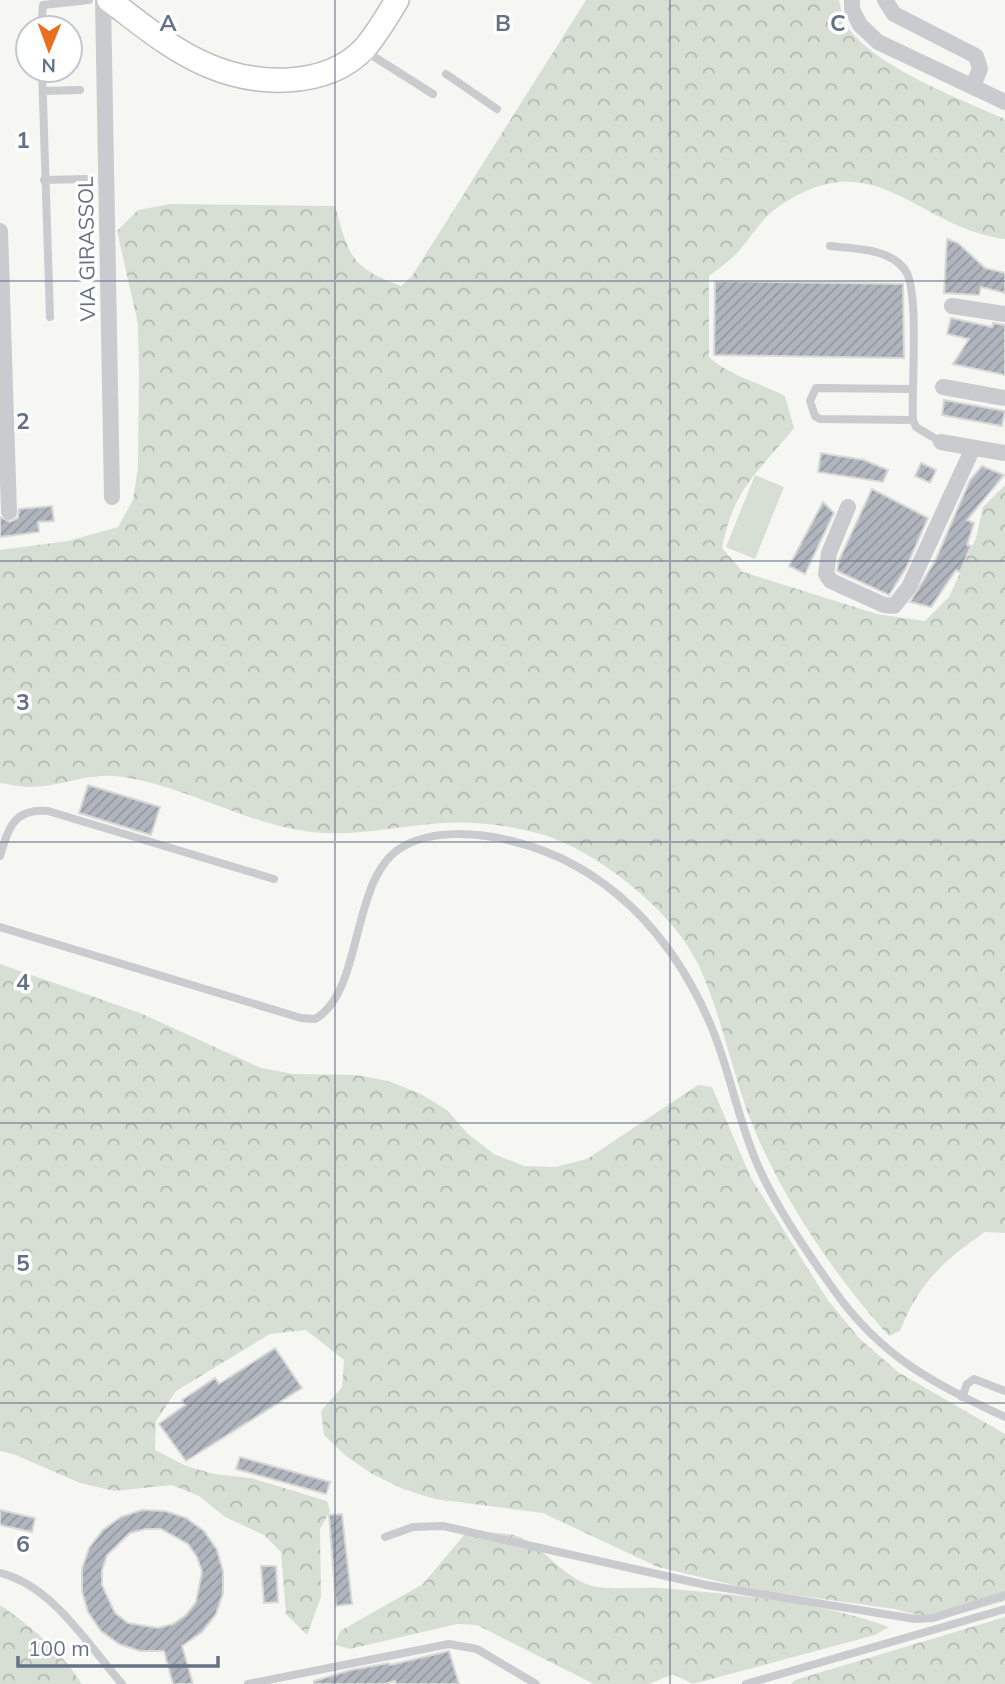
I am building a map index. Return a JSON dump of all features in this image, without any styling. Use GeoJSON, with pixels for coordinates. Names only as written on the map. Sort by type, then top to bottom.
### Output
{"type":"FeatureCollection","features":[{"type":"Feature","properties":{"kind":"main road"},"geometry":{"type":"LineString","coordinates":[[109,0],[188,56],[230,73],[280,80],[327,73],[363,50],[397,0]]}},
{"type":"Feature","properties":{"kind":"street","name":"VIA GIRASSOL"},"geometry":{"type":"LineString","coordinates":[[103,0],[112,497]]}},
{"type":"Feature","properties":{"kind":"street"},"geometry":{"type":"LineString","coordinates":[[852,0],[852,9],[860,25],[878,42],[1005,102]]}},
{"type":"Feature","properties":{"kind":"street"},"geometry":{"type":"LineString","coordinates":[[885,0],[894,14],[976,56],[980,69],[973,86]]}},
{"type":"Feature","properties":{"kind":"street"},"geometry":{"type":"LineString","coordinates":[[0,231],[9,512]]}},
{"type":"Feature","properties":{"kind":"street"},"geometry":{"type":"LineString","coordinates":[[952,306],[1005,314]]}},
{"type":"Feature","properties":{"kind":"street"},"geometry":{"type":"LineString","coordinates":[[943,387],[1005,398]]}},
{"type":"Feature","properties":{"kind":"street"},"geometry":{"type":"LineString","coordinates":[[941,442],[1005,453]]}},
{"type":"Feature","properties":{"kind":"street"},"geometry":{"type":"LineString","coordinates":[[848,507],[829,553],[826,574],[831,581],[884,605],[894,606],[909,587],[973,448]]}},
{"type":"Feature","properties":{"kind":"lane"},"geometry":{"type":"LineString","coordinates":[[42,14],[43,5],[89,0]]}},
{"type":"Feature","properties":{"kind":"lane"},"geometry":{"type":"LineString","coordinates":[[363,50],[433,94]]}},
{"type":"Feature","properties":{"kind":"lane"},"geometry":{"type":"LineString","coordinates":[[446,74],[497,109]]}},
{"type":"Feature","properties":{"kind":"lane"},"geometry":{"type":"LineString","coordinates":[[43,84],[50,317]]}},
{"type":"Feature","properties":{"kind":"lane"},"geometry":{"type":"LineString","coordinates":[[43,91],[79,90]]}},
{"type":"Feature","properties":{"kind":"lane"},"geometry":{"type":"LineString","coordinates":[[44,180],[86,179]]}},
{"type":"Feature","properties":{"kind":"lane"},"geometry":{"type":"LineString","coordinates":[[830,246],[888,256],[905,269],[911,282],[913,306],[913,420],[916,428],[941,442]]}},
{"type":"Feature","properties":{"kind":"lane"},"geometry":{"type":"LineString","coordinates":[[911,389],[816,388],[810,401],[815,416],[820,419],[913,420]]}},
{"type":"Feature","properties":{"kind":"lane"},"geometry":{"type":"LineString","coordinates":[[0,856],[9,827],[19,816],[32,810],[40,810],[274,879]]}},
{"type":"Feature","properties":{"kind":"lane"},"geometry":{"type":"LineString","coordinates":[[0,928],[301,1018],[315,1019],[334,1003],[368,897],[382,867],[402,846],[442,835],[499,838],[542,849],[586,869],[628,903],[661,937],[686,975],[710,1023],[738,1116],[759,1170],[835,1292],[867,1331],[904,1364],[962,1397],[1005,1417]]}},
{"type":"Feature","properties":{"kind":"lane"},"geometry":{"type":"LineString","coordinates":[[962,1397],[967,1384],[974,1379],[1005,1391]]}},
{"type":"Feature","properties":{"kind":"lane"},"geometry":{"type":"LineString","coordinates":[[385,1537],[413,1527],[443,1526],[706,1585],[915,1619],[933,1618],[1005,1595]]}},
{"type":"Feature","properties":{"kind":"lane"},"geometry":{"type":"LineString","coordinates":[[0,1573],[10,1576],[51,1601],[122,1684]]}},
{"type":"Feature","properties":{"kind":"lane"},"geometry":{"type":"LineString","coordinates":[[746,1684],[1005,1609]]}},
{"type":"Feature","properties":{"kind":"lane"},"geometry":{"type":"LineString","coordinates":[[248,1684],[449,1644],[477,1649],[536,1684]]}},
{"type":"Feature","properties":{"kind":"green space"},"geometry":{"type":"Polygon","coordinates":[[[586,0],[839,0],[847,26],[859,41],[877,55],[943,92],[1005,119],[1005,239],[974,232],[896,194],[870,185],[844,182],[814,188],[781,205],[767,216],[734,256],[709,276],[709,357],[736,374],[785,396],[794,428],[749,482],[733,510],[722,548],[743,572],[877,614],[925,621],[949,597],[976,538],[983,507],[1005,485],[1005,1233],[985,1232],[945,1263],[924,1286],[900,1331],[889,1336],[826,1257],[771,1166],[745,1105],[705,981],[687,944],[652,904],[609,868],[563,842],[504,826],[441,823],[344,833],[311,832],[263,821],[171,789],[123,777],[99,776],[29,787],[0,783],[0,550],[68,541],[118,527],[133,500],[138,468],[138,324],[117,231],[138,210],[170,204],[335,206],[344,237],[354,258],[371,273],[401,286],[412,276],[586,0]]]}},
{"type":"Feature","properties":{"kind":"green space"},"geometry":{"type":"Polygon","coordinates":[[[755,475],[784,487],[755,559],[726,547],[755,475]]]}},
{"type":"Feature","properties":{"kind":"green space"},"geometry":{"type":"Polygon","coordinates":[[[0,964],[140,1013],[261,1068],[294,1074],[356,1075],[388,1081],[419,1093],[447,1110],[468,1134],[494,1154],[524,1166],[555,1167],[587,1159],[698,1085],[712,1087],[751,1178],[827,1299],[859,1338],[898,1372],[1005,1434],[1005,1601],[938,1620],[894,1609],[746,1588],[658,1567],[543,1513],[435,1499],[403,1489],[372,1474],[346,1456],[324,1435],[321,1411],[342,1387],[344,1360],[306,1330],[270,1334],[176,1391],[156,1421],[155,1450],[186,1466],[214,1474],[251,1478],[327,1501],[330,1511],[320,1529],[321,1597],[307,1635],[286,1614],[281,1552],[264,1535],[225,1517],[199,1496],[172,1485],[114,1491],[80,1483],[0,1451],[0,964]]]}},
{"type":"Feature","properties":{"kind":"green space"},"geometry":{"type":"Polygon","coordinates":[[[485,1532],[517,1536],[576,1579],[598,1587],[662,1588],[777,1600],[834,1611],[889,1627],[875,1635],[693,1684],[673,1674],[649,1684],[594,1684],[477,1625],[457,1624],[350,1649],[335,1645],[340,1631],[423,1584],[464,1535],[485,1532]]]}},
{"type":"Feature","properties":{"kind":"green space"},"geometry":{"type":"Polygon","coordinates":[[[0,1605],[45,1640],[82,1684],[0,1684],[0,1605]]]}},
{"type":"Feature","properties":{"kind":"green space"},"geometry":{"type":"Polygon","coordinates":[[[1005,1617],[1005,1684],[791,1684],[795,1680],[1005,1617]]]}},
{"type":"Feature","properties":{"kind":"building"},"geometry":{"type":"Polygon","coordinates":[[[947,239],[958,243],[985,268],[1005,273],[1005,293],[981,287],[979,295],[944,293],[947,239]]]}},
{"type":"Feature","properties":{"kind":"building"},"geometry":{"type":"Polygon","coordinates":[[[715,281],[903,284],[904,358],[714,355],[715,281]]]}},
{"type":"Feature","properties":{"kind":"building"},"geometry":{"type":"Polygon","coordinates":[[[951,318],[992,327],[993,323],[1005,325],[1005,375],[953,364],[969,339],[947,334],[951,318]]]}},
{"type":"Feature","properties":{"kind":"building"},"geometry":{"type":"Polygon","coordinates":[[[944,400],[1005,411],[1002,426],[942,415],[944,400]]]}},
{"type":"Feature","properties":{"kind":"building"},"geometry":{"type":"Polygon","coordinates":[[[821,453],[864,460],[888,470],[883,482],[818,472],[821,453]]]}},
{"type":"Feature","properties":{"kind":"building"},"geometry":{"type":"Polygon","coordinates":[[[921,463],[936,470],[930,483],[915,476],[921,463]]]}},
{"type":"Feature","properties":{"kind":"building"},"geometry":{"type":"Polygon","coordinates":[[[982,466],[1004,475],[967,520],[974,523],[967,545],[971,546],[960,572],[956,570],[931,607],[910,602],[935,561],[970,480],[982,466]]]}},
{"type":"Feature","properties":{"kind":"building"},"geometry":{"type":"Polygon","coordinates":[[[872,489],[928,518],[906,568],[889,595],[837,571],[839,560],[872,489]]]}},
{"type":"Feature","properties":{"kind":"building"},"geometry":{"type":"Polygon","coordinates":[[[823,502],[834,513],[805,574],[789,566],[823,502]]]}},
{"type":"Feature","properties":{"kind":"building"},"geometry":{"type":"Polygon","coordinates":[[[52,506],[54,521],[38,522],[39,532],[0,537],[0,517],[10,522],[18,518],[19,509],[52,506]]]}},
{"type":"Feature","properties":{"kind":"building"},"geometry":{"type":"Polygon","coordinates":[[[88,785],[160,807],[151,835],[79,813],[88,785]]]}},
{"type":"Feature","properties":{"kind":"building"},"geometry":{"type":"Polygon","coordinates":[[[275,1348],[302,1388],[186,1461],[159,1424],[185,1405],[182,1400],[215,1378],[219,1384],[275,1348]]]}},
{"type":"Feature","properties":{"kind":"building"},"geometry":{"type":"Polygon","coordinates":[[[240,1457],[330,1482],[326,1494],[236,1469],[240,1457]]]}},
{"type":"Feature","properties":{"kind":"building"},"geometry":{"type":"Polygon","coordinates":[[[0,1510],[35,1518],[32,1532],[0,1525],[0,1510]]]}},
{"type":"Feature","properties":{"kind":"building"},"geometry":{"type":"Polygon","coordinates":[[[142,1510],[165,1511],[186,1518],[204,1531],[217,1550],[223,1571],[223,1593],[216,1614],[202,1632],[182,1646],[193,1684],[173,1684],[164,1651],[140,1651],[119,1644],[101,1631],[88,1612],[82,1591],[82,1569],[89,1548],[103,1530],[121,1517],[142,1510]],[[161,1529],[130,1533],[107,1555],[102,1570],[102,1585],[115,1613],[128,1623],[158,1628],[173,1624],[186,1615],[196,1602],[202,1572],[197,1557],[188,1544],[161,1529]]]}},
{"type":"Feature","properties":{"kind":"building"},"geometry":{"type":"Polygon","coordinates":[[[342,1514],[352,1604],[336,1606],[329,1515],[342,1514]]]}},
{"type":"Feature","properties":{"kind":"building"},"geometry":{"type":"Polygon","coordinates":[[[261,1566],[276,1566],[278,1602],[264,1603],[261,1566]]]}},
{"type":"Feature","properties":{"kind":"building"},"geometry":{"type":"Polygon","coordinates":[[[449,1651],[459,1684],[396,1684],[395,1681],[384,1684],[314,1684],[314,1681],[351,1670],[389,1663],[390,1665],[449,1651]]]}}]}
